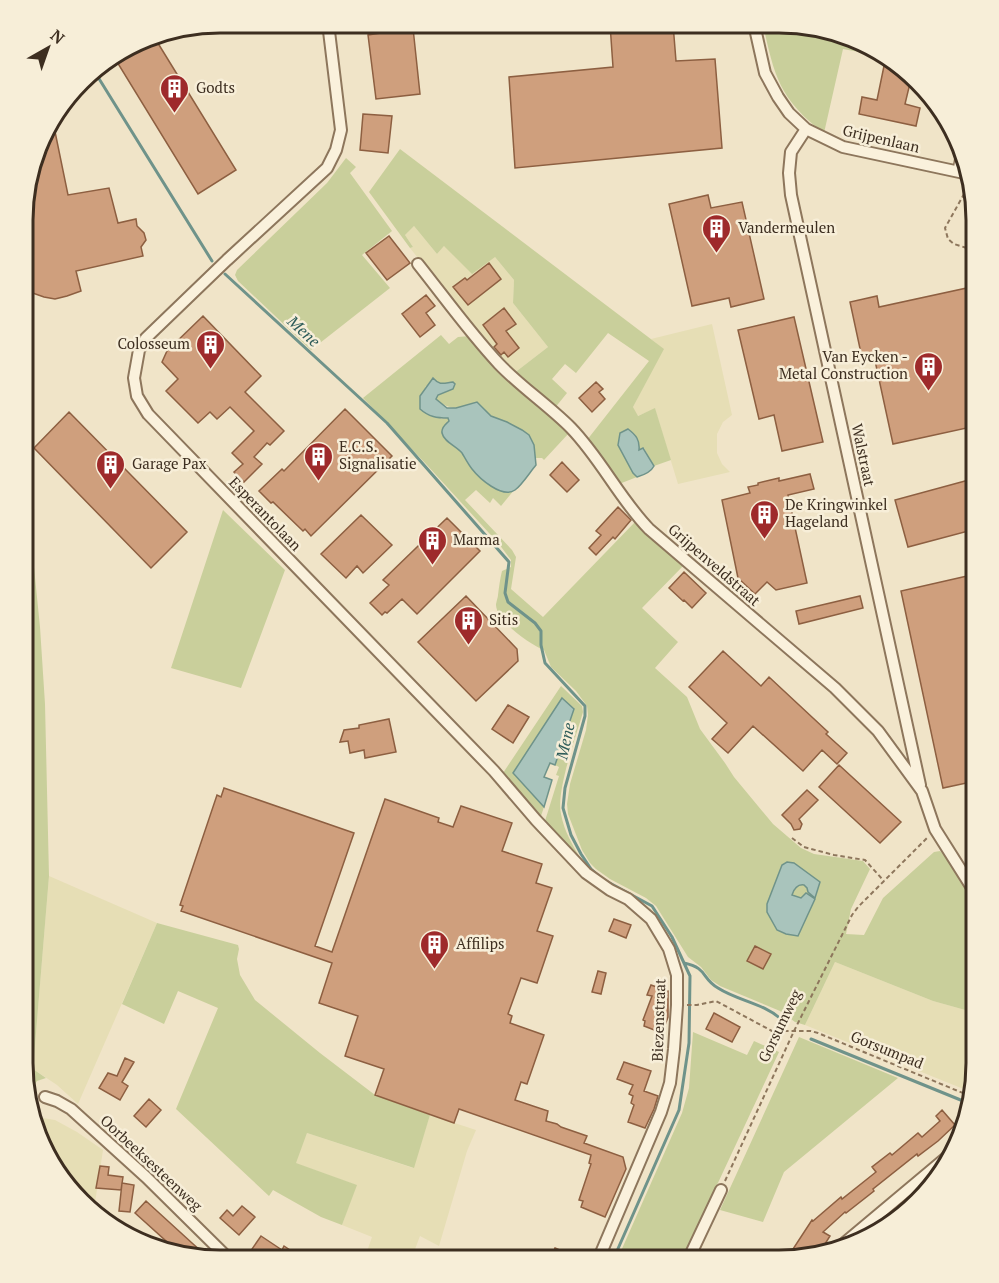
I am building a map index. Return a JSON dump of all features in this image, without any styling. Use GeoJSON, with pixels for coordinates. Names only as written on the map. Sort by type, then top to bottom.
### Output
{"type":"FeatureCollection","features":[{"type":"Feature","properties":{"kind":"street","name":"Esperantolaan"},"geometry":{"type":"LineString","coordinates":[[329,33],[341,130],[336,150],[327,168],[146,338],[139,350],[136,364],[134,378],[137,396],[148,414],[494,771]]}},
{"type":"Feature","properties":{"kind":"street","name":"Grijpenlaan"},"geometry":{"type":"LineString","coordinates":[[756,33],[765,73],[789,113],[806,129],[843,147],[960,172]]}},
{"type":"Feature","properties":{"kind":"street","name":"Walstraat"},"geometry":{"type":"LineString","coordinates":[[806,129],[791,152],[789,173],[791,195],[922,791]]}},
{"type":"Feature","properties":{"kind":"street","name":"Grijpenveldstraat"},"geometry":{"type":"LineString","coordinates":[[418,264],[500,365],[584,443],[639,519],[835,688],[878,730],[922,791],[935,830],[966,878]]}},
{"type":"Feature","properties":{"kind":"street","name":"Biezenstraat"},"geometry":{"type":"LineString","coordinates":[[494,771],[586,873],[610,890],[628,899],[651,919],[669,949],[677,975],[676,1027],[670,1083],[661,1112],[602,1250]]}},
{"type":"Feature","properties":{"kind":"street","name":"Oorbeeksesteenweg"},"geometry":{"type":"LineString","coordinates":[[45,1097],[71,1109],[146,1177],[220,1250]]}},
{"type":"Feature","properties":{"kind":"street"},"geometry":{"type":"LineString","coordinates":[[855,1234],[932,1169]]}},
{"type":"Feature","properties":{"kind":"street"},"geometry":{"type":"LineString","coordinates":[[693,1250],[721,1190]]}},
{"type":"Feature","properties":{"kind":"path"},"geometry":{"type":"LineString","coordinates":[[964,194],[945,228],[948,238],[954,244],[966,247]]}},
{"type":"Feature","properties":{"kind":"path","name":"Gorsumweg"},"geometry":{"type":"LineString","coordinates":[[721,1190],[794,1031],[852,915],[935,830]]}},
{"type":"Feature","properties":{"kind":"path"},"geometry":{"type":"LineString","coordinates":[[792,838],[804,847],[865,860],[884,881]]}},
{"type":"Feature","properties":{"kind":"path","name":"Gorsumpad"},"geometry":{"type":"LineString","coordinates":[[684,1004],[697,1005],[716,1001],[771,1031],[818,1033],[963,1093]]}},
{"type":"Feature","properties":{"kind":"shaded area"},"geometry":{"type":"Polygon","coordinates":[[[414,226],[437,254],[444,246],[495,257],[514,280],[513,303],[548,347],[513,374],[410,248],[413,247],[405,235],[414,226]]]}},
{"type":"Feature","properties":{"kind":"shaded area"},"geometry":{"type":"Polygon","coordinates":[[[712,324],[732,415],[723,422],[717,434],[717,453],[722,464],[730,472],[678,484],[655,409],[637,416],[633,407],[663,349],[651,339],[712,324]]]}},
{"type":"Feature","properties":{"kind":"shaded area"},"geometry":{"type":"Polygon","coordinates":[[[49,876],[157,923],[78,1104],[57,1085],[34,1069],[49,876]]]}},
{"type":"Feature","properties":{"kind":"shaded area"},"geometry":{"type":"Polygon","coordinates":[[[835,962],[933,1001],[966,1010],[966,1076],[964,1089],[805,1025],[835,962]]]}},
{"type":"Feature","properties":{"kind":"shaded area"},"geometry":{"type":"Polygon","coordinates":[[[430,1115],[476,1130],[467,1151],[439,1246],[420,1236],[415,1250],[367,1250],[372,1237],[342,1225],[356,1185],[295,1163],[307,1133],[413,1168],[430,1115]]]}},
{"type":"Feature","properties":{"kind":"shaded area"},"geometry":{"type":"Polygon","coordinates":[[[41,1118],[55,1120],[103,1150],[95,1202],[79,1186],[58,1157],[41,1118]]]}},
{"type":"Feature","properties":{"kind":"green space"},"geometry":{"type":"Polygon","coordinates":[[[765,33],[828,39],[862,53],[843,49],[824,133],[809,121],[788,98],[771,58],[765,33]]]}},
{"type":"Feature","properties":{"kind":"green space"},"geometry":{"type":"Polygon","coordinates":[[[400,149],[664,349],[633,407],[638,416],[655,408],[671,460],[654,466],[644,448],[638,451],[620,433],[618,445],[637,477],[619,484],[587,440],[649,361],[608,333],[576,373],[565,364],[552,379],[567,393],[554,409],[513,374],[548,347],[513,303],[514,280],[495,257],[472,274],[444,246],[437,254],[414,226],[405,235],[413,247],[410,248],[369,192],[400,149]]]}},
{"type":"Feature","properties":{"kind":"green space"},"geometry":{"type":"Polygon","coordinates":[[[346,158],[356,167],[350,173],[392,231],[362,255],[390,288],[311,350],[238,281],[235,275],[237,270],[327,183],[346,158]]]}},
{"type":"Feature","properties":{"kind":"green space"},"geometry":{"type":"Polygon","coordinates":[[[441,335],[449,344],[458,337],[470,336],[498,368],[569,433],[544,460],[535,458],[534,445],[507,422],[491,416],[477,402],[456,408],[436,400],[438,395],[448,391],[448,382],[443,385],[436,382],[425,387],[441,419],[448,418],[449,421],[445,424],[448,441],[461,452],[472,469],[486,483],[507,492],[514,490],[501,506],[493,498],[490,503],[476,490],[465,500],[516,557],[511,589],[543,617],[636,521],[684,565],[642,608],[678,642],[655,668],[687,697],[700,729],[734,777],[773,824],[801,848],[814,854],[863,861],[870,869],[851,909],[846,934],[864,935],[883,898],[934,852],[940,851],[949,859],[966,884],[966,1010],[933,1001],[835,962],[805,1025],[795,1022],[780,1011],[711,980],[701,967],[688,957],[656,906],[646,898],[610,879],[590,863],[582,850],[568,814],[567,804],[570,784],[586,730],[587,706],[576,691],[551,667],[544,650],[515,632],[498,612],[496,604],[502,571],[511,567],[511,560],[426,464],[363,398],[441,335]],[[787,862],[782,865],[767,904],[767,912],[778,930],[801,898],[792,895],[794,891],[800,885],[805,885],[815,897],[787,862]]]}},
{"type":"Feature","properties":{"kind":"green space"},"geometry":{"type":"Polygon","coordinates":[[[223,510],[285,570],[241,688],[171,668],[223,510]]]}},
{"type":"Feature","properties":{"kind":"green space"},"geometry":{"type":"Polygon","coordinates":[[[33,557],[45,704],[49,876],[33,1066],[33,557]]]}},
{"type":"Feature","properties":{"kind":"green space"},"geometry":{"type":"Polygon","coordinates":[[[561,686],[582,706],[583,712],[564,778],[560,804],[564,826],[582,861],[545,821],[559,776],[556,775],[559,767],[555,765],[574,708],[562,699],[513,773],[544,807],[541,816],[503,773],[561,686]]]}},
{"type":"Feature","properties":{"kind":"green space"},"geometry":{"type":"Polygon","coordinates":[[[157,923],[238,945],[237,959],[240,975],[255,1000],[375,1095],[430,1115],[414,1168],[307,1133],[296,1163],[357,1185],[342,1225],[321,1217],[273,1190],[269,1196],[176,1109],[218,1008],[178,991],[164,1024],[122,1004],[157,923]]]}},
{"type":"Feature","properties":{"kind":"green space"},"geometry":{"type":"Polygon","coordinates":[[[693,1032],[747,1055],[754,1041],[779,1052],[687,1250],[621,1250],[682,1113],[689,1088],[693,1032]]]}},
{"type":"Feature","properties":{"kind":"green space"},"geometry":{"type":"Polygon","coordinates":[[[799,1037],[898,1078],[784,1172],[763,1222],[720,1210],[799,1037]]]}},
{"type":"Feature","properties":{"kind":"green space"},"geometry":{"type":"Polygon","coordinates":[[[34,1069],[46,1078],[35,1084],[34,1069]]]}},
{"type":"Feature","properties":{"kind":"water"},"geometry":{"type":"Polygon","coordinates":[[[433,378],[440,383],[453,382],[455,384],[453,389],[438,395],[436,399],[447,408],[477,402],[491,416],[529,435],[534,445],[536,465],[515,490],[504,492],[485,482],[472,469],[462,453],[443,436],[442,429],[449,421],[448,418],[433,416],[420,409],[420,396],[433,378]]]}},
{"type":"Feature","properties":{"kind":"water"},"geometry":{"type":"Polygon","coordinates":[[[628,429],[637,438],[639,450],[643,448],[654,466],[647,473],[637,477],[618,445],[620,433],[628,429]]]}},
{"type":"Feature","properties":{"kind":"water"},"geometry":{"type":"Polygon","coordinates":[[[562,698],[574,709],[555,765],[550,763],[544,777],[552,780],[544,807],[513,773],[562,698]]]}},
{"type":"Feature","properties":{"kind":"water"},"geometry":{"type":"Polygon","coordinates":[[[787,862],[794,863],[820,882],[815,898],[804,885],[798,886],[792,895],[801,898],[806,893],[815,899],[798,936],[777,930],[767,912],[767,904],[782,865],[787,862]]]}},
{"type":"Feature","properties":{"kind":"building"},"geometry":{"type":"Polygon","coordinates":[[[414,33],[420,94],[376,99],[368,35],[414,33]]]}},
{"type":"Feature","properties":{"kind":"building"},"geometry":{"type":"Polygon","coordinates":[[[611,33],[674,33],[676,61],[715,59],[722,148],[515,168],[509,77],[613,67],[611,33]]]}},
{"type":"Feature","properties":{"kind":"building","name":"Godts"},"geometry":{"type":"Polygon","coordinates":[[[158,43],[236,170],[198,194],[118,63],[158,43]]]}},
{"type":"Feature","properties":{"kind":"building"},"geometry":{"type":"Polygon","coordinates":[[[884,66],[886,66],[909,86],[905,104],[920,108],[916,126],[859,114],[862,97],[877,100],[884,66]]]}},
{"type":"Feature","properties":{"kind":"building"},"geometry":{"type":"Polygon","coordinates":[[[363,114],[392,116],[388,153],[360,150],[363,114]]]}},
{"type":"Feature","properties":{"kind":"building"},"geometry":{"type":"Polygon","coordinates":[[[55,132],[68,195],[109,188],[118,223],[136,219],[137,226],[144,233],[146,240],[141,247],[143,256],[76,271],[81,291],[55,299],[33,293],[33,220],[39,171],[55,132]]]}},
{"type":"Feature","properties":{"kind":"building","name":"Vandermeulen"},"geometry":{"type":"Polygon","coordinates":[[[708,195],[711,208],[742,202],[764,299],[731,307],[729,298],[692,306],[669,204],[708,195]]]}},
{"type":"Feature","properties":{"kind":"building"},"geometry":{"type":"Polygon","coordinates":[[[389,236],[410,263],[387,280],[366,253],[389,236]]]}},
{"type":"Feature","properties":{"kind":"building"},"geometry":{"type":"Polygon","coordinates":[[[489,263],[501,279],[468,305],[453,287],[465,278],[467,280],[489,263]]]}},
{"type":"Feature","properties":{"kind":"building","name":"Van Eycken - Metal Construction"},"geometry":{"type":"Polygon","coordinates":[[[966,288],[966,428],[893,444],[874,356],[862,358],[850,302],[877,296],[879,307],[966,288]]]}},
{"type":"Feature","properties":{"kind":"building"},"geometry":{"type":"Polygon","coordinates":[[[426,295],[435,306],[426,313],[435,325],[420,337],[402,314],[426,295]]]}},
{"type":"Feature","properties":{"kind":"building"},"geometry":{"type":"Polygon","coordinates":[[[504,308],[516,324],[506,331],[519,348],[508,357],[504,352],[501,355],[494,347],[497,344],[483,325],[504,308]]]}},
{"type":"Feature","properties":{"kind":"building","name":"Colosseum"},"geometry":{"type":"Polygon","coordinates":[[[203,316],[261,376],[245,392],[284,431],[270,445],[267,443],[254,457],[262,464],[244,482],[234,472],[243,464],[232,453],[254,431],[230,407],[217,419],[210,412],[198,423],[166,391],[178,379],[162,362],[167,351],[203,316]]]}},
{"type":"Feature","properties":{"kind":"building"},"geometry":{"type":"Polygon","coordinates":[[[794,317],[823,442],[782,451],[774,415],[759,419],[738,330],[794,317]]]}},
{"type":"Feature","properties":{"kind":"building"},"geometry":{"type":"Polygon","coordinates":[[[596,382],[603,389],[599,392],[605,399],[592,412],[579,398],[596,382]]]}},
{"type":"Feature","properties":{"kind":"building","name":"E.C.S. Signalisatie"},"geometry":{"type":"Polygon","coordinates":[[[345,409],[392,456],[311,536],[259,491],[282,469],[284,471],[345,409]]]}},
{"type":"Feature","properties":{"kind":"building","name":"Garage Pax"},"geometry":{"type":"Polygon","coordinates":[[[69,412],[187,532],[151,568],[34,448],[69,412]]]}},
{"type":"Feature","properties":{"kind":"building"},"geometry":{"type":"Polygon","coordinates":[[[562,462],[579,480],[567,492],[550,475],[562,462]]]}},
{"type":"Feature","properties":{"kind":"building","name":"De Kringwinkel Hageland"},"geometry":{"type":"Polygon","coordinates":[[[810,474],[814,489],[788,495],[807,583],[776,590],[767,582],[755,594],[738,578],[722,500],[750,493],[748,487],[758,485],[758,483],[810,474]]]}},
{"type":"Feature","properties":{"kind":"building"},"geometry":{"type":"Polygon","coordinates":[[[966,481],[966,532],[908,547],[895,500],[966,481]]]}},
{"type":"Feature","properties":{"kind":"building"},"geometry":{"type":"Polygon","coordinates":[[[618,507],[631,520],[615,539],[613,537],[596,555],[589,548],[601,535],[596,531],[618,507]]]}},
{"type":"Feature","properties":{"kind":"building"},"geometry":{"type":"Polygon","coordinates":[[[361,515],[392,545],[363,573],[357,566],[346,578],[321,554],[361,515]]]}},
{"type":"Feature","properties":{"kind":"building","name":"Marma"},"geometry":{"type":"Polygon","coordinates":[[[447,518],[480,551],[417,614],[402,599],[382,615],[370,603],[389,585],[383,580],[447,518]]]}},
{"type":"Feature","properties":{"kind":"building"},"geometry":{"type":"Polygon","coordinates":[[[684,572],[706,593],[692,608],[669,588],[684,572]]]}},
{"type":"Feature","properties":{"kind":"building"},"geometry":{"type":"Polygon","coordinates":[[[966,576],[966,783],[943,788],[901,591],[966,576]]]}},
{"type":"Feature","properties":{"kind":"building","name":"Sitis"},"geometry":{"type":"Polygon","coordinates":[[[466,596],[517,649],[518,661],[476,701],[418,642],[466,596]]]}},
{"type":"Feature","properties":{"kind":"building"},"geometry":{"type":"Polygon","coordinates":[[[860,596],[863,608],[799,624],[796,611],[860,596]]]}},
{"type":"Feature","properties":{"kind":"building"},"geometry":{"type":"Polygon","coordinates":[[[723,651],[761,686],[769,677],[847,753],[837,764],[822,750],[803,771],[753,726],[728,753],[712,739],[727,723],[689,687],[723,651]]]}},
{"type":"Feature","properties":{"kind":"building"},"geometry":{"type":"Polygon","coordinates":[[[508,705],[529,717],[513,743],[492,729],[508,705]]]}},
{"type":"Feature","properties":{"kind":"building"},"geometry":{"type":"Polygon","coordinates":[[[389,719],[396,752],[365,758],[364,750],[350,753],[348,741],[340,742],[344,730],[389,719]]]}},
{"type":"Feature","properties":{"kind":"building"},"geometry":{"type":"Polygon","coordinates":[[[839,765],[901,822],[880,843],[819,787],[839,765]]]}},
{"type":"Feature","properties":{"kind":"building","name":"Affilips"},"geometry":{"type":"Polygon","coordinates":[[[224,788],[354,833],[315,946],[332,952],[385,799],[439,818],[438,822],[453,827],[461,806],[512,823],[502,851],[542,864],[536,883],[552,888],[537,931],[553,936],[537,983],[521,978],[508,1014],[512,1016],[510,1023],[544,1035],[527,1084],[521,1082],[515,1100],[548,1111],[546,1121],[587,1136],[584,1143],[623,1157],[626,1169],[605,1217],[581,1207],[583,1201],[579,1200],[591,1164],[589,1163],[591,1155],[459,1109],[454,1123],[375,1095],[384,1069],[345,1056],[358,1016],[319,1003],[332,963],[181,911],[183,906],[180,905],[217,795],[221,797],[224,788]]]}},
{"type":"Feature","properties":{"kind":"building"},"geometry":{"type":"Polygon","coordinates":[[[807,790],[818,800],[799,819],[802,824],[800,829],[794,830],[782,815],[807,790]]]}},
{"type":"Feature","properties":{"kind":"building"},"geometry":{"type":"Polygon","coordinates":[[[614,919],[631,925],[626,938],[609,931],[614,919]]]}},
{"type":"Feature","properties":{"kind":"building"},"geometry":{"type":"Polygon","coordinates":[[[755,946],[771,954],[763,969],[747,961],[755,946]]]}},
{"type":"Feature","properties":{"kind":"building"},"geometry":{"type":"Polygon","coordinates":[[[598,971],[606,973],[601,994],[592,992],[598,971]]]}},
{"type":"Feature","properties":{"kind":"building"},"geometry":{"type":"Polygon","coordinates":[[[651,985],[668,991],[668,1017],[662,1033],[644,1026],[645,1021],[643,1020],[652,996],[647,995],[651,985]]]}},
{"type":"Feature","properties":{"kind":"building"},"geometry":{"type":"Polygon","coordinates":[[[714,1013],[740,1027],[732,1042],[706,1029],[714,1013]]]}},
{"type":"Feature","properties":{"kind":"building"},"geometry":{"type":"Polygon","coordinates":[[[125,1058],[134,1062],[122,1082],[128,1086],[120,1100],[99,1088],[108,1073],[117,1076],[125,1058]]]}},
{"type":"Feature","properties":{"kind":"building"},"geometry":{"type":"Polygon","coordinates":[[[624,1062],[651,1071],[644,1091],[658,1096],[645,1128],[628,1122],[634,1105],[631,1103],[633,1096],[629,1094],[633,1085],[617,1079],[624,1062]]]}},
{"type":"Feature","properties":{"kind":"building"},"geometry":{"type":"Polygon","coordinates":[[[149,1099],[161,1110],[146,1127],[134,1116],[149,1099]]]}},
{"type":"Feature","properties":{"kind":"building"},"geometry":{"type":"Polygon","coordinates":[[[942,1110],[955,1125],[938,1141],[918,1156],[917,1154],[873,1189],[874,1191],[845,1212],[823,1232],[830,1236],[825,1244],[793,1249],[812,1220],[876,1172],[872,1167],[890,1153],[892,1155],[918,1133],[922,1137],[940,1121],[936,1116],[942,1110]]]}},
{"type":"Feature","properties":{"kind":"building"},"geometry":{"type":"Polygon","coordinates":[[[100,1166],[109,1167],[108,1175],[123,1177],[121,1190],[96,1188],[100,1166]]]}},
{"type":"Feature","properties":{"kind":"building"},"geometry":{"type":"Polygon","coordinates":[[[122,1183],[134,1185],[130,1212],[119,1211],[122,1183]]]}},
{"type":"Feature","properties":{"kind":"building"},"geometry":{"type":"Polygon","coordinates":[[[146,1201],[198,1249],[167,1242],[135,1213],[146,1201]]]}},
{"type":"Feature","properties":{"kind":"building"},"geometry":{"type":"Polygon","coordinates":[[[242,1206],[255,1217],[239,1235],[220,1218],[227,1210],[233,1216],[242,1206]]]}},
{"type":"Feature","properties":{"kind":"building"},"geometry":{"type":"Polygon","coordinates":[[[261,1236],[282,1250],[253,1250],[261,1236]]]}},
{"type":"Feature","properties":{"kind":"waterway","name":"Mene"},"geometry":{"type":"LineString","coordinates":[[98,78],[212,261]]}},
{"type":"Feature","properties":{"kind":"waterway","name":"Mene"},"geometry":{"type":"LineString","coordinates":[[225,274],[387,423],[509,562],[505,593],[508,602],[535,623],[541,631],[545,663],[585,706],[585,716],[565,788],[563,808],[571,835],[581,854],[591,869],[600,877]]}},
{"type":"Feature","properties":{"kind":"waterway","name":"Mene"},"geometry":{"type":"LineString","coordinates":[[606,881],[652,906],[672,937],[690,976],[689,1043],[679,1110],[617,1250]]}},
{"type":"Feature","properties":{"kind":"waterway"},"geometry":{"type":"LineString","coordinates":[[684,963],[701,970],[718,988],[759,1006],[782,1020]]}},
{"type":"Feature","properties":{"kind":"waterway"},"geometry":{"type":"LineString","coordinates":[[811,1039],[962,1101]]}},
{"type":"Feature","properties":{"kind":"place","name":"Godts"},"geometry":{"type":"Point","coordinates":[175,114]}},
{"type":"Feature","properties":{"kind":"place","name":"Vandermeulen"},"geometry":{"type":"Point","coordinates":[717,254]}},
{"type":"Feature","properties":{"kind":"place","name":"Colosseum"},"geometry":{"type":"Point","coordinates":[211,370]}},
{"type":"Feature","properties":{"kind":"place","name":"Van Eycken - Metal Construction"},"geometry":{"type":"Point","coordinates":[929,392]}},
{"type":"Feature","properties":{"kind":"place","name":"E.C.S. Signalisatie"},"geometry":{"type":"Point","coordinates":[318,482]}},
{"type":"Feature","properties":{"kind":"place","name":"Garage Pax"},"geometry":{"type":"Point","coordinates":[111,490]}},
{"type":"Feature","properties":{"kind":"place","name":"De Kringwinkel Hageland"},"geometry":{"type":"Point","coordinates":[764,540]}},
{"type":"Feature","properties":{"kind":"place","name":"Marma"},"geometry":{"type":"Point","coordinates":[432,566]}},
{"type":"Feature","properties":{"kind":"place","name":"Sitis"},"geometry":{"type":"Point","coordinates":[468,646]}},
{"type":"Feature","properties":{"kind":"place","name":"Affilips"},"geometry":{"type":"Point","coordinates":[435,970]}}]}
